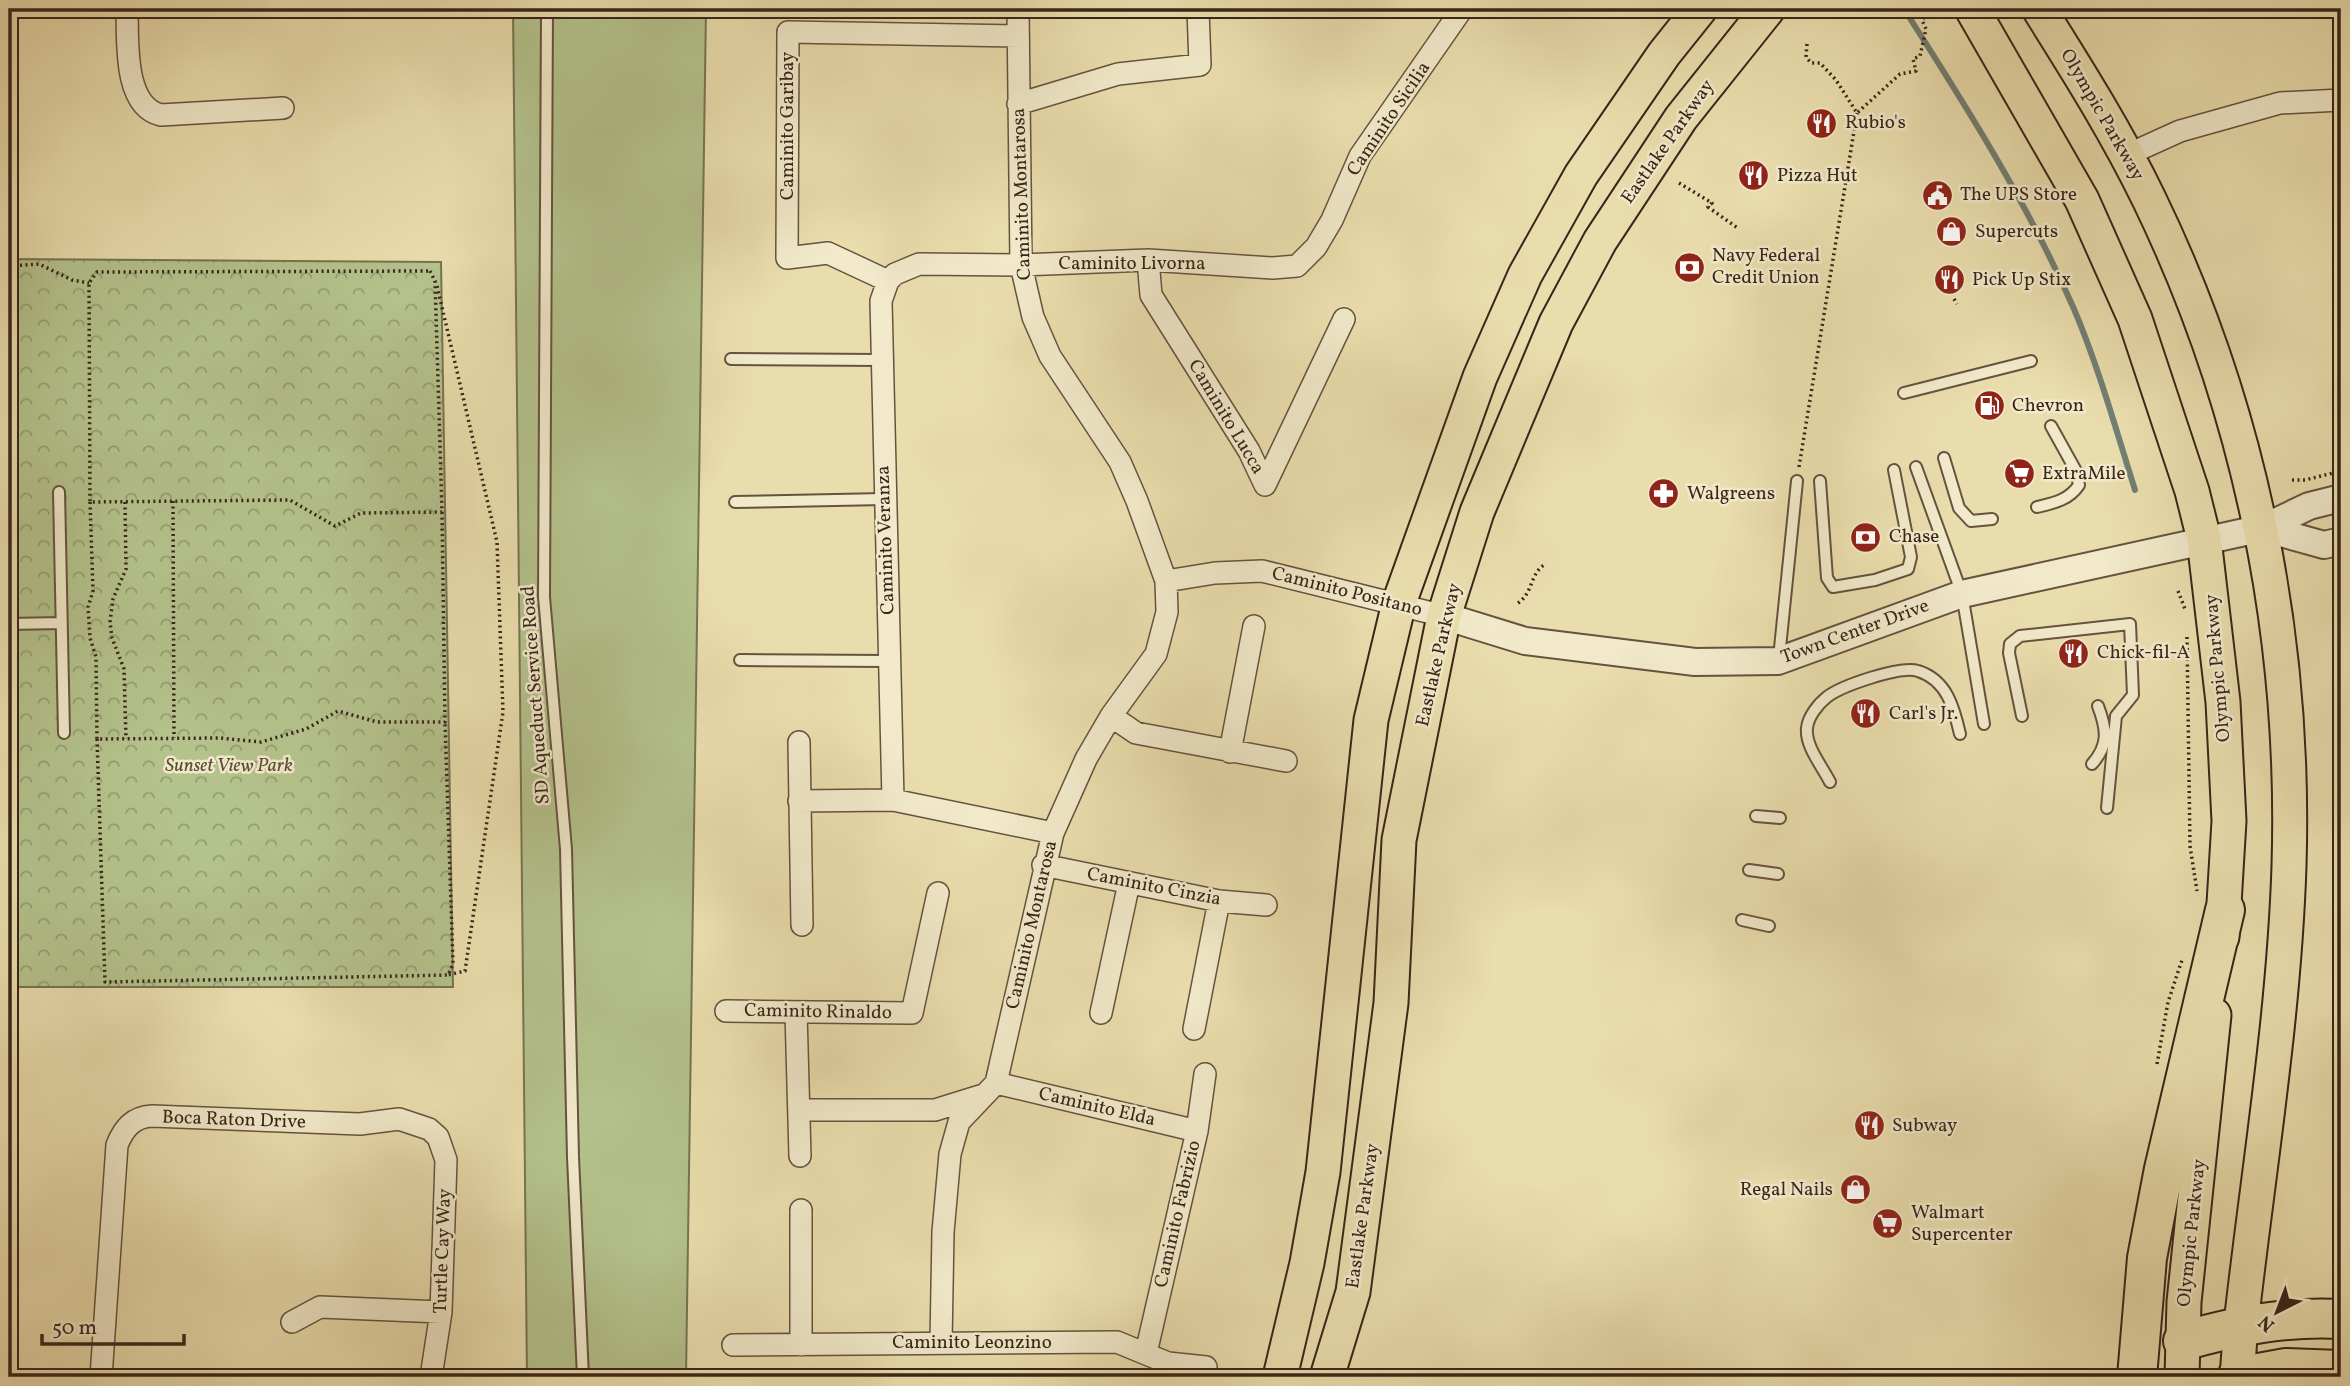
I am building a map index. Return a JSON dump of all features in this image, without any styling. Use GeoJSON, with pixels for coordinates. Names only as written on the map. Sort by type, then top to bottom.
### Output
{"type":"FeatureCollection","features":[{"type":"Feature","properties":{"kind":"highway"},"geometry":{"type":"LineString","coordinates":[[2137,1377],[2147,1258],[2212,902]]}},
{"type":"Feature","properties":{"kind":"highway"},"geometry":{"type":"LineString","coordinates":[[2182,1359],[2241,1324],[2292,1317],[2341,1319]]}},
{"type":"Feature","properties":{"kind":"highway"},"geometry":{"type":"LineString","coordinates":[[2237,1377],[2286,1368],[2341,1370]]}},
{"type":"Feature","properties":{"kind":"main road"},"geometry":{"type":"LineString","coordinates":[[1280,1377],[1307,1263],[1323,1172],[1371,720],[1399,603],[1480,377],[1525,275],[1581,175],[1664,54],[1700,9]]}},
{"type":"Feature","properties":{"kind":"main road","name":"Eastlake Parkway"},"geometry":{"type":"LineString","coordinates":[[1327,1377],[1353,1292],[1391,1003],[1399,840],[1444,616],[1478,512],[1556,323],[1587,264],[1681,118],[1768,9]]}},
{"type":"Feature","properties":{"kind":"main road","name":"Olympic Parkway"},"geometry":{"type":"LineString","coordinates":[[1972,9],[2082,200],[2135,319],[2175,434],[2204,539],[2223,702],[2228,821],[2212,902],[2182,1359]]}},
{"type":"Feature","properties":{"kind":"main road","name":"Olympic Parkway"},"geometry":{"type":"LineString","coordinates":[[2039,9],[2106,116],[2178,262],[2232,411],[2263,528],[2286,694],[2290,771],[2289,867],[2281,986],[2237,1377]]}},
{"type":"Feature","properties":{"kind":"street"},"geometry":{"type":"LineString","coordinates":[[127,9],[129,70],[142,105],[150,113],[161,115],[283,108]]}},
{"type":"Feature","properties":{"kind":"street","name":"Caminito Montarosa"},"geometry":{"type":"LineString","coordinates":[[942,1342],[943,1232],[950,1154],[959,1122],[989,1089],[1053,833],[1086,760],[1111,716],[1156,654],[1167,612],[1166,581],[1119,462],[1050,356],[1033,317],[1021,265],[1018,9]]}},
{"type":"Feature","properties":{"kind":"street"},"geometry":{"type":"LineString","coordinates":[[1018,104],[1118,74],[1200,65],[1198,9]]}},
{"type":"Feature","properties":{"kind":"street","name":"Caminito Sicilia"},"geometry":{"type":"LineString","coordinates":[[1297,266],[1316,247],[1332,220],[1360,156],[1462,9]]}},
{"type":"Feature","properties":{"kind":"street","name":"Caminito Garibay"},"geometry":{"type":"LineString","coordinates":[[888,281],[828,253],[787,258],[788,32],[1018,36]]}},
{"type":"Feature","properties":{"kind":"street"},"geometry":{"type":"LineString","coordinates":[[2127,155],[2180,131],[2280,103],[2341,100]]}},
{"type":"Feature","properties":{"kind":"street","name":"Caminito Livorna"},"geometry":{"type":"LineString","coordinates":[[888,281],[903,268],[919,264],[1021,265],[1148,260],[1273,268],[1297,266]]}},
{"type":"Feature","properties":{"kind":"street","name":"Caminito Lucca"},"geometry":{"type":"LineString","coordinates":[[1148,260],[1151,295],[1249,451],[1265,485],[1344,319]]}},
{"type":"Feature","properties":{"kind":"street","name":"Caminito Veranza"},"geometry":{"type":"LineString","coordinates":[[888,281],[881,301],[881,360],[893,800]]}},
{"type":"Feature","properties":{"kind":"street","name":"Town Center Drive"},"geometry":{"type":"LineString","coordinates":[[1444,616],[1525,640],[1695,662],[1778,661],[1962,594],[2263,528],[2309,506],[2341,498]]}},
{"type":"Feature","properties":{"kind":"street","name":"Town Center Drive"},"geometry":{"type":"LineString","coordinates":[[2263,528],[2324,545],[2341,541]]}},
{"type":"Feature","properties":{"kind":"street","name":"Caminito Positano"},"geometry":{"type":"LineString","coordinates":[[1166,581],[1214,573],[1262,571],[1444,616]]}},
{"type":"Feature","properties":{"kind":"street"},"geometry":{"type":"LineString","coordinates":[[1230,752],[1254,626]]}},
{"type":"Feature","properties":{"kind":"street"},"geometry":{"type":"LineString","coordinates":[[1111,716],[1136,733],[1286,761]]}},
{"type":"Feature","properties":{"kind":"street"},"geometry":{"type":"LineString","coordinates":[[799,742],[802,925]]}},
{"type":"Feature","properties":{"kind":"street"},"geometry":{"type":"LineString","coordinates":[[799,801],[893,800],[1053,833]]}},
{"type":"Feature","properties":{"kind":"street","name":"Caminito Cinzia"},"geometry":{"type":"LineString","coordinates":[[1043,865],[1219,901],[1266,905]]}},
{"type":"Feature","properties":{"kind":"street"},"geometry":{"type":"LineString","coordinates":[[1101,1013],[1129,883]]}},
{"type":"Feature","properties":{"kind":"street","name":"Caminito Rinaldo"},"geometry":{"type":"LineString","coordinates":[[726,1011],[912,1013],[938,893]]}},
{"type":"Feature","properties":{"kind":"street"},"geometry":{"type":"LineString","coordinates":[[1194,1029],[1219,901]]}},
{"type":"Feature","properties":{"kind":"street"},"geometry":{"type":"LineString","coordinates":[[796,1012],[800,1156]]}},
{"type":"Feature","properties":{"kind":"street","name":"Caminito Fabrizio"},"geometry":{"type":"LineString","coordinates":[[1146,1353],[1197,1131],[1205,1074]]}},
{"type":"Feature","properties":{"kind":"street"},"geometry":{"type":"LineString","coordinates":[[799,1110],[935,1110],[989,1089]]}},
{"type":"Feature","properties":{"kind":"street","name":"Caminito Elda"},"geometry":{"type":"LineString","coordinates":[[989,1089],[1197,1131]]}},
{"type":"Feature","properties":{"kind":"street","name":"Boca Raton Drive"},"geometry":{"type":"LineString","coordinates":[[101,1377],[117,1145],[130,1123],[141,1117],[152,1116],[360,1124],[399,1119],[429,1129]]}},
{"type":"Feature","properties":{"kind":"street","name":"Turtle Cay Way"},"geometry":{"type":"LineString","coordinates":[[429,1129],[438,1137],[446,1160],[442,1312],[431,1377]]}},
{"type":"Feature","properties":{"kind":"street"},"geometry":{"type":"LineString","coordinates":[[801,1210],[801,1345]]}},
{"type":"Feature","properties":{"kind":"street"},"geometry":{"type":"LineString","coordinates":[[292,1322],[320,1307],[442,1312]]}},
{"type":"Feature","properties":{"kind":"street","name":"Caminito Leonzino"},"geometry":{"type":"LineString","coordinates":[[733,1345],[1117,1342],[1168,1363],[1206,1367]]}},
{"type":"Feature","properties":{"kind":"lane","name":"SD Aqueduct Service Road"},"geometry":{"type":"LineString","coordinates":[[547,9],[544,597],[566,849],[573,1157],[583,1377]]}},
{"type":"Feature","properties":{"kind":"lane"},"geometry":{"type":"LineString","coordinates":[[731,359],[881,360]]}},
{"type":"Feature","properties":{"kind":"lane"},"geometry":{"type":"LineString","coordinates":[[1904,393],[2031,361]]}},
{"type":"Feature","properties":{"kind":"lane"},"geometry":{"type":"LineString","coordinates":[[2037,507],[2057,503],[2074,494],[2079,485],[2076,471],[2051,426]]}},
{"type":"Feature","properties":{"kind":"lane"},"geometry":{"type":"LineString","coordinates":[[1944,458],[1959,508],[1971,521],[1992,519]]}},
{"type":"Feature","properties":{"kind":"lane"},"geometry":{"type":"LineString","coordinates":[[1916,467],[1962,594],[1984,724]]}},
{"type":"Feature","properties":{"kind":"lane"},"geometry":{"type":"LineString","coordinates":[[1820,481],[1827,578],[1833,587],[1854,584],[1908,569],[1911,557],[1894,470]]}},
{"type":"Feature","properties":{"kind":"lane"},"geometry":{"type":"LineString","coordinates":[[1778,661],[1797,481]]}},
{"type":"Feature","properties":{"kind":"lane"},"geometry":{"type":"LineString","coordinates":[[59,492],[64,733]]}},
{"type":"Feature","properties":{"kind":"lane"},"geometry":{"type":"LineString","coordinates":[[735,502],[884,499]]}},
{"type":"Feature","properties":{"kind":"lane"},"geometry":{"type":"LineString","coordinates":[[9,624],[61,623]]}},
{"type":"Feature","properties":{"kind":"lane"},"geometry":{"type":"LineString","coordinates":[[2022,716],[2008,653],[2010,644],[2020,636],[2130,624],[2133,695],[2116,716],[2107,808]]}},
{"type":"Feature","properties":{"kind":"lane"},"geometry":{"type":"LineString","coordinates":[[740,660],[889,661]]}},
{"type":"Feature","properties":{"kind":"lane"},"geometry":{"type":"LineString","coordinates":[[1830,782],[1809,743],[1807,727],[1815,709],[1828,696],[1899,669],[1918,670],[1935,680],[1948,694],[1960,734]]}},
{"type":"Feature","properties":{"kind":"lane"},"geometry":{"type":"LineString","coordinates":[[2092,764],[2104,751],[2105,724],[2098,706]]}},
{"type":"Feature","properties":{"kind":"lane"},"geometry":{"type":"LineString","coordinates":[[1756,816],[1780,818]]}},
{"type":"Feature","properties":{"kind":"lane"},"geometry":{"type":"LineString","coordinates":[[1749,870],[1778,874]]}},
{"type":"Feature","properties":{"kind":"lane"},"geometry":{"type":"LineString","coordinates":[[1741,920],[1769,926]]}},
{"type":"Feature","properties":{"kind":"path"},"geometry":{"type":"LineString","coordinates":[[1799,467],[1857,113],[1900,74],[1916,71],[1913,59],[1920,56],[1926,29],[1922,20],[1929,10]]}},
{"type":"Feature","properties":{"kind":"path"},"geometry":{"type":"LineString","coordinates":[[1807,44],[1806,57],[1811,63],[1820,63],[1836,80],[1857,113]]}},
{"type":"Feature","properties":{"kind":"path"},"geometry":{"type":"LineString","coordinates":[[1679,183],[1712,203],[1708,207],[1739,229]]}},
{"type":"Feature","properties":{"kind":"path"},"geometry":{"type":"LineString","coordinates":[[9,266],[39,264],[72,280],[89,283]]}},
{"type":"Feature","properties":{"kind":"path"},"geometry":{"type":"LineString","coordinates":[[430,271],[435,281],[449,326],[497,542],[503,712],[465,971],[448,975],[105,982],[96,657],[90,638],[88,607],[93,591],[89,283],[97,272],[430,271]]}},
{"type":"Feature","properties":{"kind":"path"},"geometry":{"type":"LineString","coordinates":[[435,281],[453,964],[448,975]]}},
{"type":"Feature","properties":{"kind":"path"},"geometry":{"type":"LineString","coordinates":[[1954,299],[1957,304]]}},
{"type":"Feature","properties":{"kind":"path"},"geometry":{"type":"LineString","coordinates":[[2292,480],[2305,480],[2341,471]]}},
{"type":"Feature","properties":{"kind":"path"},"geometry":{"type":"LineString","coordinates":[[90,502],[290,500],[335,526],[360,513],[442,512]]}},
{"type":"Feature","properties":{"kind":"path"},"geometry":{"type":"LineString","coordinates":[[173,501],[174,738]]}},
{"type":"Feature","properties":{"kind":"path"},"geometry":{"type":"LineString","coordinates":[[125,502],[126,569],[113,599],[110,622],[112,638],[124,669],[126,739]]}},
{"type":"Feature","properties":{"kind":"path"},"geometry":{"type":"LineString","coordinates":[[1518,603],[1525,598],[1536,572],[1544,565]]}},
{"type":"Feature","properties":{"kind":"path"},"geometry":{"type":"LineString","coordinates":[[2178,591],[2186,612]]}},
{"type":"Feature","properties":{"kind":"path"},"geometry":{"type":"LineString","coordinates":[[2187,626],[2190,846],[2212,902]]}},
{"type":"Feature","properties":{"kind":"path"},"geometry":{"type":"LineString","coordinates":[[97,739],[261,741],[306,729],[338,711],[376,722],[445,722]]}},
{"type":"Feature","properties":{"kind":"path"},"geometry":{"type":"LineString","coordinates":[[2156,1070],[2168,1002],[2184,955]]}},
{"type":"Feature","properties":{"kind":"green space"},"geometry":{"type":"Polygon","coordinates":[[[513,9],[706,9],[686,1377],[527,1377],[513,9]]]}},
{"type":"Feature","properties":{"kind":"green space","name":"Sunset View Park"},"geometry":{"type":"Polygon","coordinates":[[[9,259],[441,262],[453,987],[10,987],[9,259]]]}},
{"type":"Feature","properties":{"kind":"waterway"},"geometry":{"type":"LineString","coordinates":[[1904,9],[1995,156],[2056,270],[2091,354],[2135,490]]}},
{"type":"Feature","properties":{"kind":"place","name":"Rubio's"},"geometry":{"type":"Point","coordinates":[1822,123]}},
{"type":"Feature","properties":{"kind":"place","name":"Pizza Hut"},"geometry":{"type":"Point","coordinates":[1754,176]}},
{"type":"Feature","properties":{"kind":"place","name":"The UPS Store"},"geometry":{"type":"Point","coordinates":[1937,195]}},
{"type":"Feature","properties":{"kind":"place","name":"Supercuts"},"geometry":{"type":"Point","coordinates":[1952,232]}},
{"type":"Feature","properties":{"kind":"place","name":"Navy Federal Credit Union"},"geometry":{"type":"Point","coordinates":[1689,267]}},
{"type":"Feature","properties":{"kind":"place","name":"Pick Up Stix"},"geometry":{"type":"Point","coordinates":[1949,280]}},
{"type":"Feature","properties":{"kind":"place","name":"Chevron"},"geometry":{"type":"Point","coordinates":[1989,406]}},
{"type":"Feature","properties":{"kind":"place","name":"ExtraMile"},"geometry":{"type":"Point","coordinates":[2019,474]}},
{"type":"Feature","properties":{"kind":"place","name":"Walgreens"},"geometry":{"type":"Point","coordinates":[1664,494]}},
{"type":"Feature","properties":{"kind":"place","name":"Chase"},"geometry":{"type":"Point","coordinates":[1866,537]}},
{"type":"Feature","properties":{"kind":"place","name":"Chick-fil-A"},"geometry":{"type":"Point","coordinates":[2074,653]}},
{"type":"Feature","properties":{"kind":"place","name":"Carl's Jr."},"geometry":{"type":"Point","coordinates":[1866,714]}},
{"type":"Feature","properties":{"kind":"place","name":"Subway"},"geometry":{"type":"Point","coordinates":[1869,1126]}},
{"type":"Feature","properties":{"kind":"place","name":"Regal Nails"},"geometry":{"type":"Point","coordinates":[1856,1190]}},
{"type":"Feature","properties":{"kind":"place","name":"Walmart Supercenter"},"geometry":{"type":"Point","coordinates":[1888,1224]}}]}
